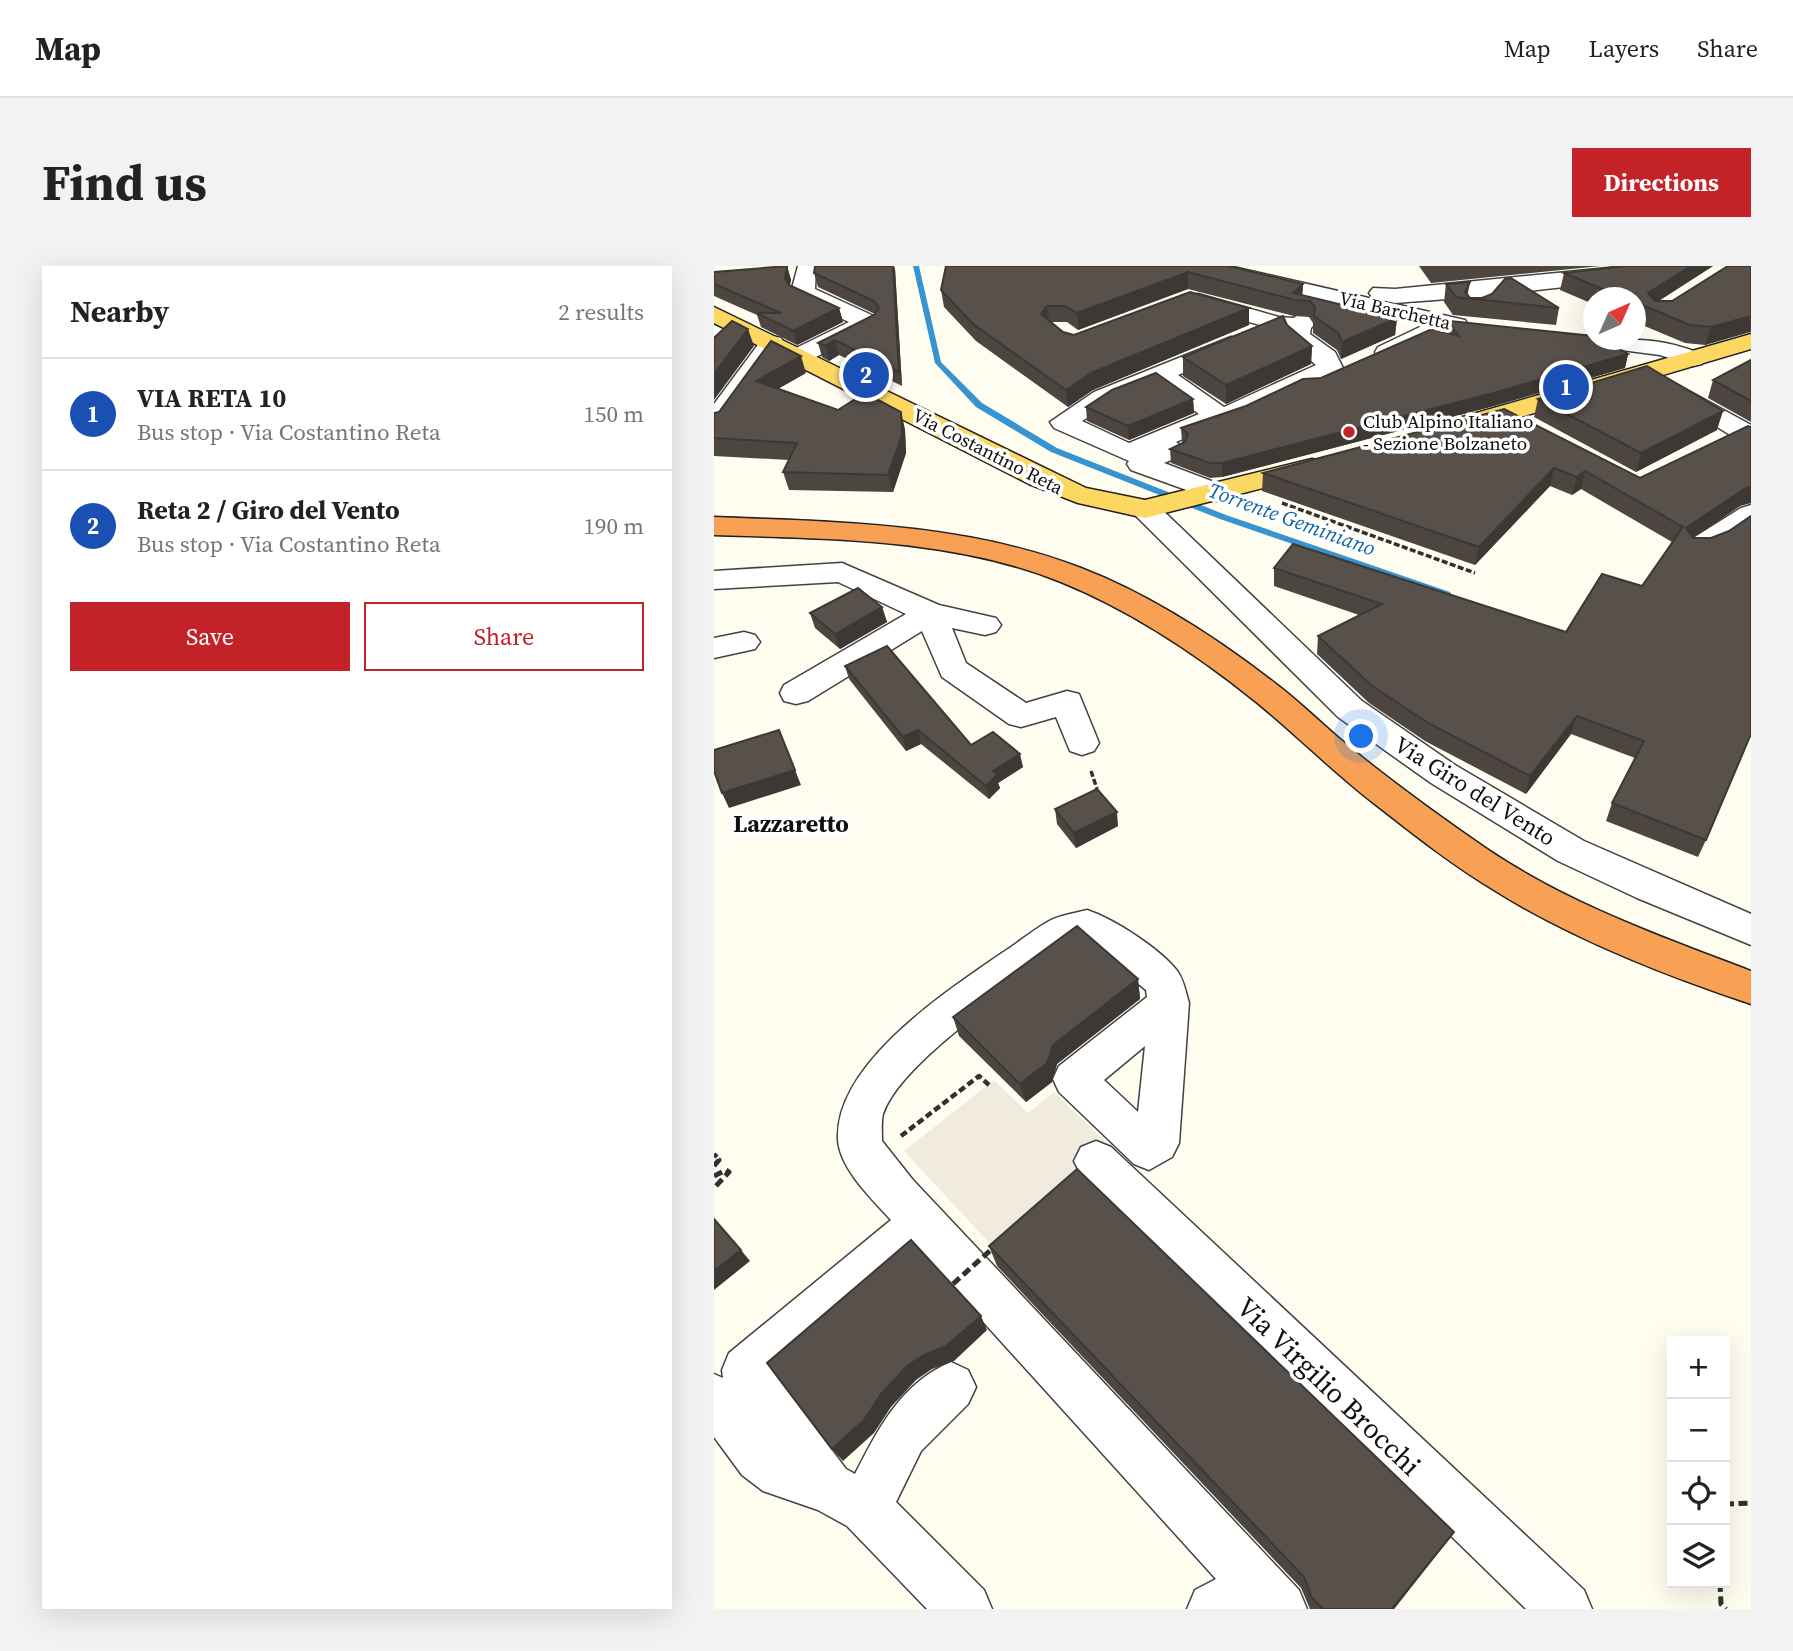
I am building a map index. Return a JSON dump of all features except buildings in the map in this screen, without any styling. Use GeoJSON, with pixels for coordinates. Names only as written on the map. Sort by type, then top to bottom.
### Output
{"type":"FeatureCollection","features":[{"type":"Feature","properties":{"kind":"highway"},"geometry":{"type":"LineString","coordinates":[[714,526],[923,536],[967,544],[1073,576],[1166,625],[1265,693],[1344,762],[1478,862],[1544,901],[1624,937],[1751,988]]}},
{"type":"Feature","properties":{"kind":"main road","name":"Via Costantino Reta"},"geometry":{"type":"LineString","coordinates":[[724,319],[1078,495],[1151,508],[1223,492],[1331,462]]}},
{"type":"Feature","properties":{"kind":"main road"},"geometry":{"type":"LineString","coordinates":[[1437,433],[1751,341]]}},
{"type":"Feature","properties":{"kind":"street","name":"Via Barchetta"},"geometry":{"type":"LineString","coordinates":[[1199,266],[1453,325],[1487,328]]}},
{"type":"Feature","properties":{"kind":"street"},"geometry":{"type":"LineString","coordinates":[[1227,266],[1395,296],[1494,288],[1688,266]]}},
{"type":"Feature","properties":{"kind":"street"},"geometry":{"type":"LineString","coordinates":[[782,271],[818,268]]}},
{"type":"Feature","properties":{"kind":"street"},"geometry":{"type":"LineString","coordinates":[[799,356],[868,322],[803,292],[818,268]]}},
{"type":"Feature","properties":{"kind":"street"},"geometry":{"type":"LineString","coordinates":[[1223,492],[1141,464],[1357,365],[1453,325],[1494,288]]}},
{"type":"Feature","properties":{"kind":"street"},"geometry":{"type":"LineString","coordinates":[[1176,303],[1189,298],[1289,325],[1297,336],[1326,357],[1330,368],[1237,412],[1194,424],[1129,453],[1063,422],[1103,397],[1289,325],[1333,296]]}},
{"type":"Feature","properties":{"kind":"street"},"geometry":{"type":"LineString","coordinates":[[714,346],[724,319]]}},
{"type":"Feature","properties":{"kind":"street"},"geometry":{"type":"LineString","coordinates":[[716,415],[772,343]]}},
{"type":"Feature","properties":{"kind":"street"},"geometry":{"type":"LineString","coordinates":[[1646,345],[1665,348],[1693,359]]}},
{"type":"Feature","properties":{"kind":"street"},"geometry":{"type":"LineString","coordinates":[[1160,373],[1220,417]]}},
{"type":"Feature","properties":{"kind":"street"},"geometry":{"type":"LineString","coordinates":[[1644,373],[1737,436]]}},
{"type":"Feature","properties":{"kind":"street"},"geometry":{"type":"LineString","coordinates":[[1504,415],[1540,434]]}},
{"type":"Feature","properties":{"kind":"street","name":"Via Giro del Vento"},"geometry":{"type":"LineString","coordinates":[[1151,508],[1350,709],[1433,767],[1571,851],[1650,888],[1751,930]]}},
{"type":"Feature","properties":{"kind":"street"},"geometry":{"type":"LineString","coordinates":[[1697,548],[1751,514]]}},
{"type":"Feature","properties":{"kind":"street"},"geometry":{"type":"LineString","coordinates":[[714,580],[842,572],[930,613],[985,625]]}},
{"type":"Feature","properties":{"kind":"street"},"geometry":{"type":"LineString","coordinates":[[817,689],[930,613]]}},
{"type":"Feature","properties":{"kind":"street"},"geometry":{"type":"LineString","coordinates":[[930,613],[953,669],[1021,716],[1067,702],[1082,743]]}},
{"type":"Feature","properties":{"kind":"street"},"geometry":{"type":"LineString","coordinates":[[1169,1003],[1163,982],[1105,933],[1087,925],[1065,931],[921,1035],[900,1056],[865,1106],[859,1122],[860,1143],[922,1222],[1280,1609]]}},
{"type":"Feature","properties":{"kind":"street","name":"Via Virgilio Brocchi"},"geometry":{"type":"LineString","coordinates":[[1096,1161],[1565,1609]]}},
{"type":"Feature","properties":{"kind":"street"},"geometry":{"type":"LineString","coordinates":[[922,1222],[746,1370],[747,1377],[846,1498],[965,1609]]}},
{"type":"Feature","properties":{"kind":"street"},"geometry":{"type":"LineString","coordinates":[[846,1498],[902,1433],[951,1387]]}},
{"type":"Feature","properties":{"kind":"street"},"geometry":{"type":"LineString","coordinates":[[714,1399],[733,1417],[763,1461],[773,1469],[846,1498]]}},
{"type":"Feature","properties":{"kind":"street"},"geometry":{"type":"LineString","coordinates":[[1214,1609],[1240,1598],[1260,1600],[1280,1609]]}},
{"type":"Feature","properties":{"kind":"path"},"geometry":{"type":"LineString","coordinates":[[1223,492],[1475,573]]}},
{"type":"Feature","properties":{"kind":"path"},"geometry":{"type":"LineString","coordinates":[[871,1159],[979,1076],[989,1085]]}},
{"type":"Feature","properties":{"kind":"path"},"geometry":{"type":"LineString","coordinates":[[714,1154],[719,1160],[714,1166]]}},
{"type":"Feature","properties":{"kind":"path"},"geometry":{"type":"LineString","coordinates":[[714,1176],[726,1170],[729,1172],[714,1188]]}},
{"type":"Feature","properties":{"kind":"path"},"geometry":{"type":"LineString","coordinates":[[953,1284],[994,1248]]}},
{"type":"Feature","properties":{"kind":"path"},"geometry":{"type":"LineString","coordinates":[[1730,1504],[1751,1503]]}},
{"type":"Feature","properties":{"kind":"path"},"geometry":{"type":"LineString","coordinates":[[1720,1588],[1721,1604],[1726,1609]]}},
{"type":"Feature","properties":{"kind":"shaded area"},"geometry":{"type":"Polygon","coordinates":[[[994,1080],[1028,1113],[1054,1092],[1112,1148],[994,1248],[904,1151],[994,1080]]]}},
{"type":"Feature","properties":{"kind":"waterway","name":"Torrente Geminiano"},"geometry":{"type":"LineString","coordinates":[[916,266],[938,363],[979,405],[1054,450],[1223,517],[1447,594]]}},
{"type":"Feature","properties":{"kind":"place","name":"Reta 2 / Giro del Vento"},"geometry":{"type":"Point","coordinates":[866,375]}},
{"type":"Feature","properties":{"kind":"place","name":"VIA RETA 10"},"geometry":{"type":"Point","coordinates":[1566,387]}},
{"type":"Feature","properties":{"kind":"place","name":"Club Alpino Italiano - Sezione Bolzaneto"},"geometry":{"type":"Point","coordinates":[1349,432]}},
{"type":"Feature","properties":{"kind":"district","name":"Lazzaretto"},"geometry":{"type":"Point","coordinates":[791,823]}}]}
